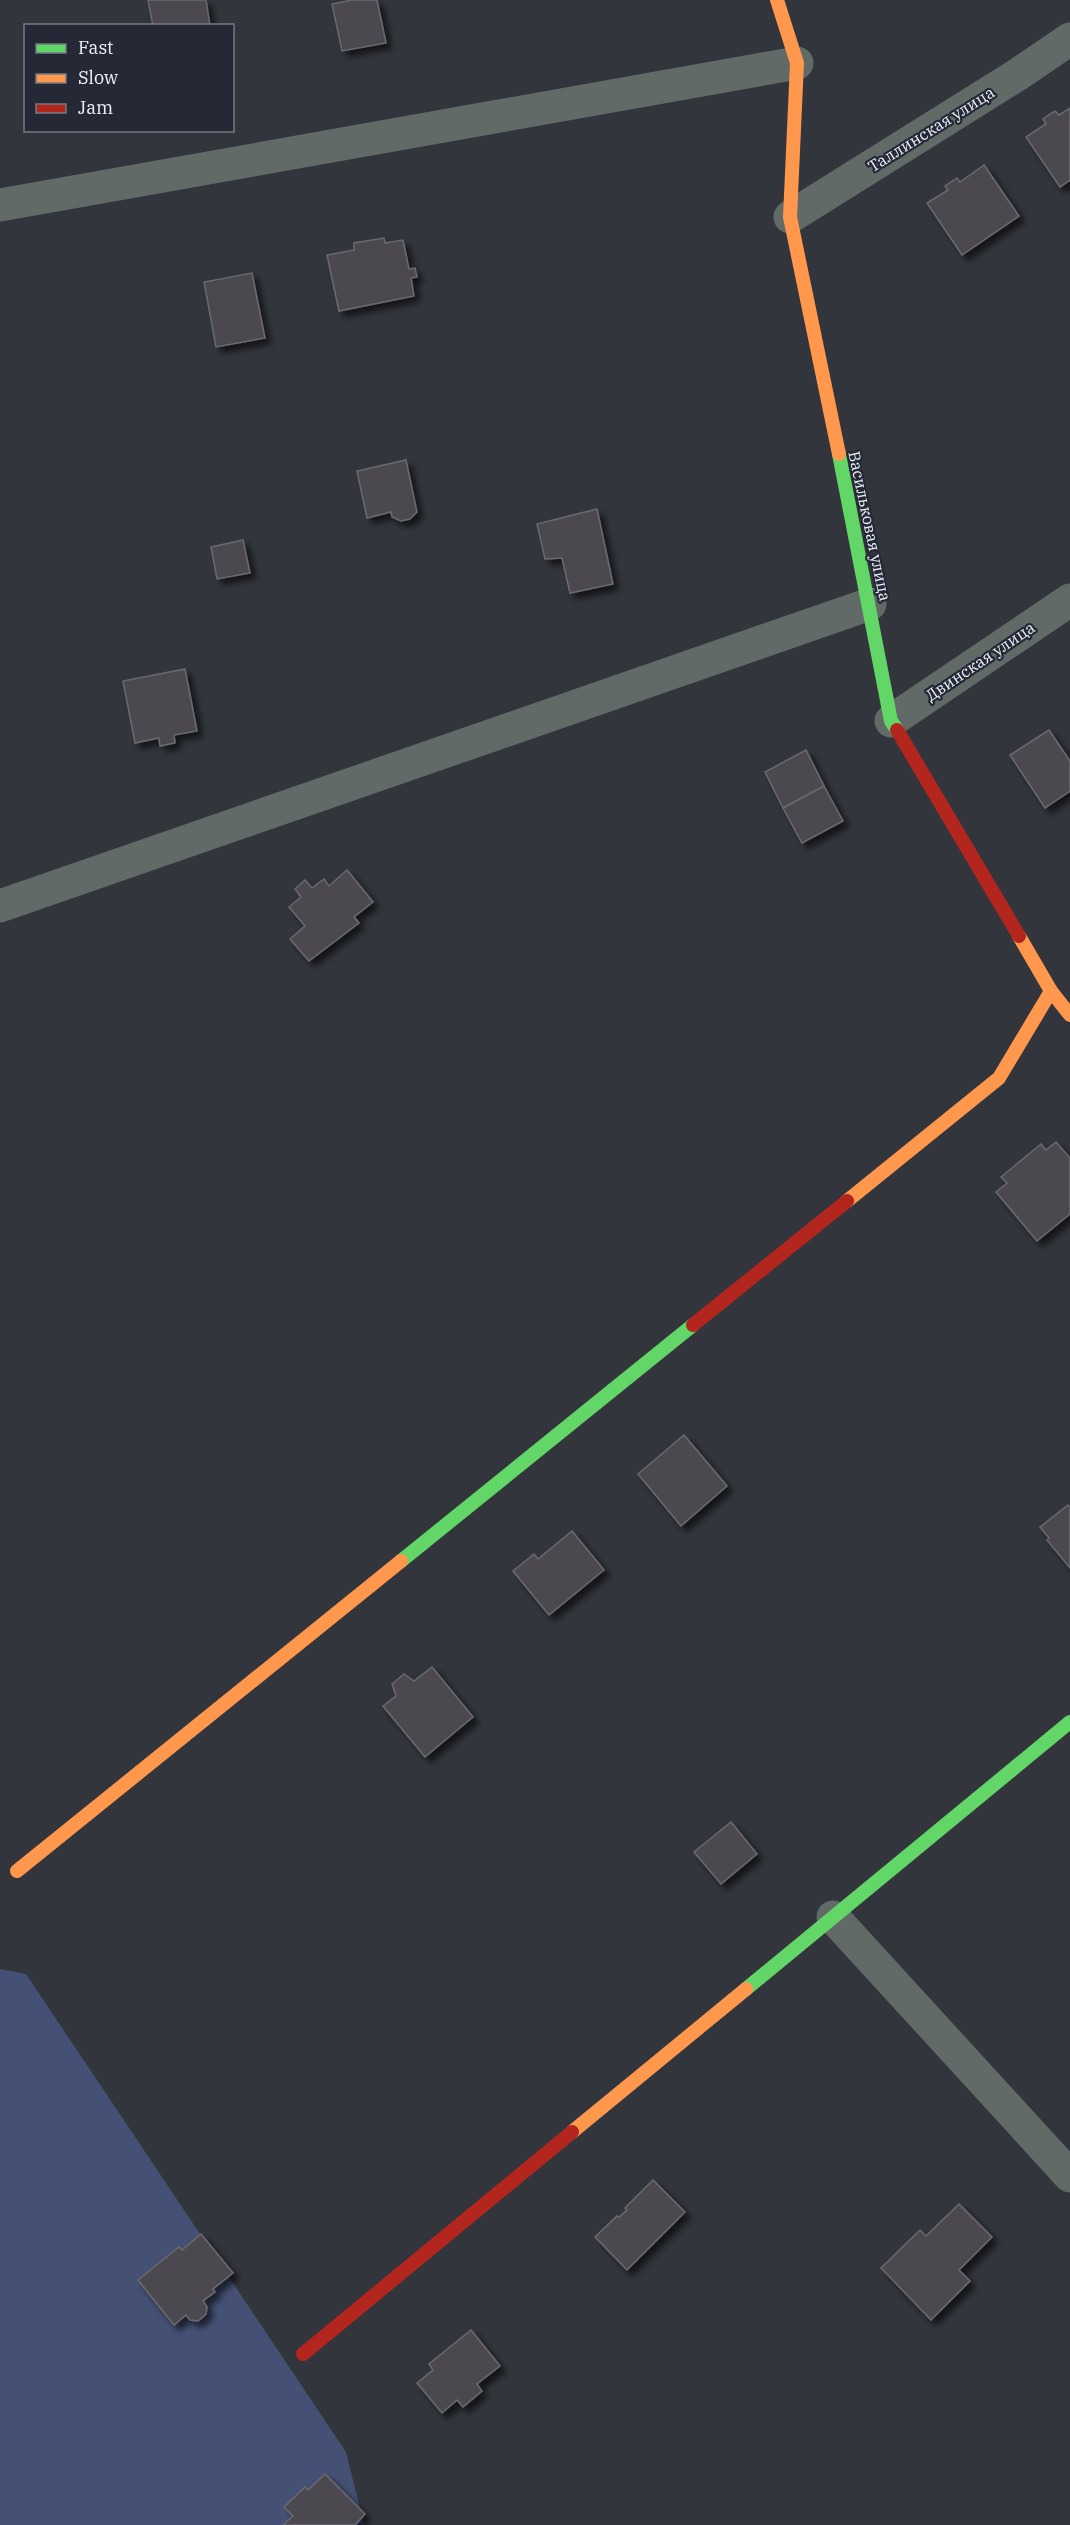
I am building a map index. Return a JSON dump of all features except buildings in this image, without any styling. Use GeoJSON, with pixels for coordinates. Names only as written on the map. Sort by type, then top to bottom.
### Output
{"type":"FeatureCollection","features":[{"type":"Feature","properties":{"kind":"street","name":"Васильковая улица"},"geometry":{"type":"LineString","coordinates":[[777,0],[797,63],[790,217],[870,604],[891,721],[1051,991],[1070,1015]]}},
{"type":"Feature","properties":{"kind":"street","name":"Таллинская улица"},"geometry":{"type":"LineString","coordinates":[[790,217],[1070,39]]}},
{"type":"Feature","properties":{"kind":"street"},"geometry":{"type":"LineString","coordinates":[[0,205],[797,63]]}},
{"type":"Feature","properties":{"kind":"street","name":"Двинская улица"},"geometry":{"type":"LineString","coordinates":[[891,721],[1070,600]]}},
{"type":"Feature","properties":{"kind":"street"},"geometry":{"type":"LineString","coordinates":[[0,906],[870,604]]}},
{"type":"Feature","properties":{"kind":"street"},"geometry":{"type":"LineString","coordinates":[[17,1871],[999,1078],[1051,991]]}},
{"type":"Feature","properties":{"kind":"street"},"geometry":{"type":"LineString","coordinates":[[303,2354],[1070,1722]]}},
{"type":"Feature","properties":{"kind":"street"},"geometry":{"type":"LineString","coordinates":[[833,1917],[1070,2176]]}},
{"type":"Feature","properties":{"kind":"shaded area"},"geometry":{"type":"Polygon","coordinates":[[[0,1969],[26,1974],[346,2452],[364,2525],[0,2525],[0,1969]]]}},
{"type":"Feature","properties":{"kind":"traffic: fast"},"geometry":{"type":"LineString","coordinates":[[839,454],[891,721],[897,730]]}},
{"type":"Feature","properties":{"kind":"traffic: fast"},"geometry":{"type":"LineString","coordinates":[[401,1561],[693,1325]]}},
{"type":"Feature","properties":{"kind":"traffic: fast"},"geometry":{"type":"LineString","coordinates":[[746,1989],[1070,1722]]}},
{"type":"Feature","properties":{"kind":"traffic: slow"},"geometry":{"type":"LineString","coordinates":[[777,0],[797,63],[790,217],[839,454]]}},
{"type":"Feature","properties":{"kind":"traffic: slow"},"geometry":{"type":"LineString","coordinates":[[1019,936],[1051,991],[1070,1015]]}},
{"type":"Feature","properties":{"kind":"traffic: slow"},"geometry":{"type":"LineString","coordinates":[[847,1201],[999,1078],[1051,991]]}},
{"type":"Feature","properties":{"kind":"traffic: slow"},"geometry":{"type":"LineString","coordinates":[[17,1871],[401,1561]]}},
{"type":"Feature","properties":{"kind":"traffic: slow"},"geometry":{"type":"LineString","coordinates":[[572,2132],[746,1989]]}},
{"type":"Feature","properties":{"kind":"traffic: jam"},"geometry":{"type":"LineString","coordinates":[[897,730],[1019,936]]}},
{"type":"Feature","properties":{"kind":"traffic: jam"},"geometry":{"type":"LineString","coordinates":[[693,1325],[847,1201]]}},
{"type":"Feature","properties":{"kind":"traffic: jam"},"geometry":{"type":"LineString","coordinates":[[303,2354],[572,2132]]}}]}
